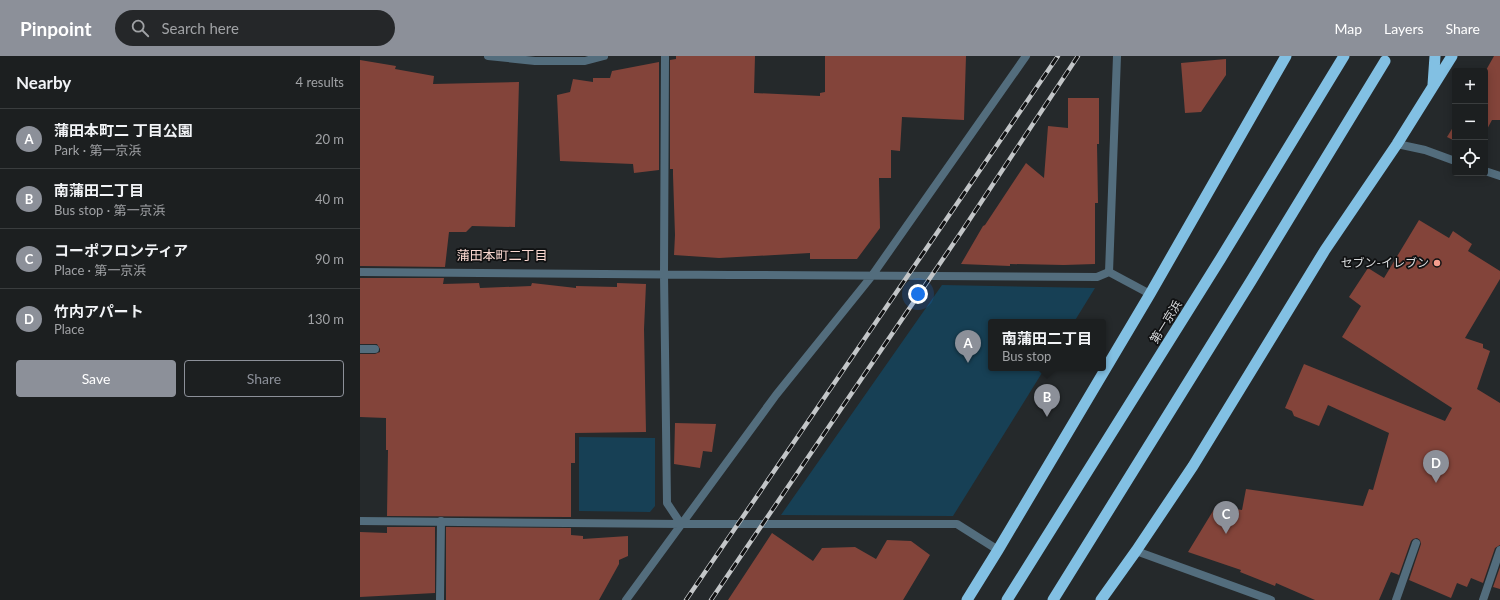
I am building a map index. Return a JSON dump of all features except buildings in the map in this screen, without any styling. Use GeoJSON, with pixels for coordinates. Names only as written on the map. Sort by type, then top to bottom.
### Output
{"type":"FeatureCollection","features":[{"type":"Feature","properties":{"kind":"highway"},"geometry":{"type":"LineString","coordinates":[[1106,368],[1286,56]]}},
{"type":"Feature","properties":{"kind":"highway","name":"第一京浜"},"geometry":{"type":"LineString","coordinates":[[1007,600],[1212,272],[1344,56]]}},
{"type":"Feature","properties":{"kind":"highway"},"geometry":{"type":"LineString","coordinates":[[1433,89],[1435,56]]}},
{"type":"Feature","properties":{"kind":"highway"},"geometry":{"type":"LineString","coordinates":[[1101,600],[1136,551],[1192,466],[1325,250],[1397,144],[1433,89],[1452,56]]}},
{"type":"Feature","properties":{"kind":"highway"},"geometry":{"type":"LineString","coordinates":[[1053,600],[1215,340],[1385,61]]}},
{"type":"Feature","properties":{"kind":"highway"},"geometry":{"type":"LineString","coordinates":[[966,600],[998,550],[1104,371]]}},
{"type":"Feature","properties":{"kind":"street"},"geometry":{"type":"LineString","coordinates":[[488,56],[585,61],[604,56]]}},
{"type":"Feature","properties":{"kind":"street"},"geometry":{"type":"LineString","coordinates":[[665,56],[664,274],[667,503],[681,524]]}},
{"type":"Feature","properties":{"kind":"street"},"geometry":{"type":"LineString","coordinates":[[626,600],[776,395],[871,277],[1026,56]]}},
{"type":"Feature","properties":{"kind":"street"},"geometry":{"type":"LineString","coordinates":[[1109,272],[1117,56]]}},
{"type":"Feature","properties":{"kind":"street"},"geometry":{"type":"LineString","coordinates":[[1397,144],[1425,150],[1452,160]]}},
{"type":"Feature","properties":{"kind":"street"},"geometry":{"type":"LineString","coordinates":[[1488,172],[1500,176]]}},
{"type":"Feature","properties":{"kind":"street"},"geometry":{"type":"LineString","coordinates":[[360,272],[871,277],[1097,277],[1109,272]]}},
{"type":"Feature","properties":{"kind":"street"},"geometry":{"type":"LineString","coordinates":[[1109,272],[1150,294]]}},
{"type":"Feature","properties":{"kind":"street"},"geometry":{"type":"LineString","coordinates":[[360,349],[375,349]]}},
{"type":"Feature","properties":{"kind":"street"},"geometry":{"type":"LineString","coordinates":[[360,521],[681,524],[957,524],[998,550]]}},
{"type":"Feature","properties":{"kind":"street"},"geometry":{"type":"LineString","coordinates":[[440,600],[441,521]]}},
{"type":"Feature","properties":{"kind":"street"},"geometry":{"type":"LineString","coordinates":[[1396,600],[1416,543]]}},
{"type":"Feature","properties":{"kind":"street"},"geometry":{"type":"LineString","coordinates":[[1483,600],[1500,550]]}},
{"type":"Feature","properties":{"kind":"street"},"geometry":{"type":"LineString","coordinates":[[1136,551],[1271,600]]}},
{"type":"Feature","properties":{"kind":"shaded area"},"geometry":{"type":"Polygon","coordinates":[[[942,285],[1095,288],[1076,319],[988,319],[988,371],[1043,371],[953,516],[781,515],[942,285]]]}},
{"type":"Feature","properties":{"kind":"shaded area"},"geometry":{"type":"Polygon","coordinates":[[[579,437],[655,438],[655,506],[650,512],[579,511],[579,437]]]}},
{"type":"Feature","properties":{"kind":"railway"},"geometry":{"type":"LineString","coordinates":[[686,600],[1058,56]]}},
{"type":"Feature","properties":{"kind":"railway"},"geometry":{"type":"LineString","coordinates":[[711,600],[962,231],[1078,56]]}},
{"type":"Feature","properties":{"kind":"place","name":"セブン-イレブン"},"geometry":{"type":"Point","coordinates":[1437,263]}},
{"type":"Feature","properties":{"kind":"place","name":"蒲田本町二 丁目公園"},"geometry":{"type":"Point","coordinates":[968,363]}},
{"type":"Feature","properties":{"kind":"place","name":"南蒲田二丁目"},"geometry":{"type":"Point","coordinates":[1047,417]}},
{"type":"Feature","properties":{"kind":"place","name":"竹内アパート"},"geometry":{"type":"Point","coordinates":[1436,483]}},
{"type":"Feature","properties":{"kind":"place","name":"コーポフロンティア"},"geometry":{"type":"Point","coordinates":[1226,534]}},
{"type":"Feature","properties":{"kind":"district","name":"蒲田本町二丁目"},"geometry":{"type":"Point","coordinates":[502,255]}}]}
